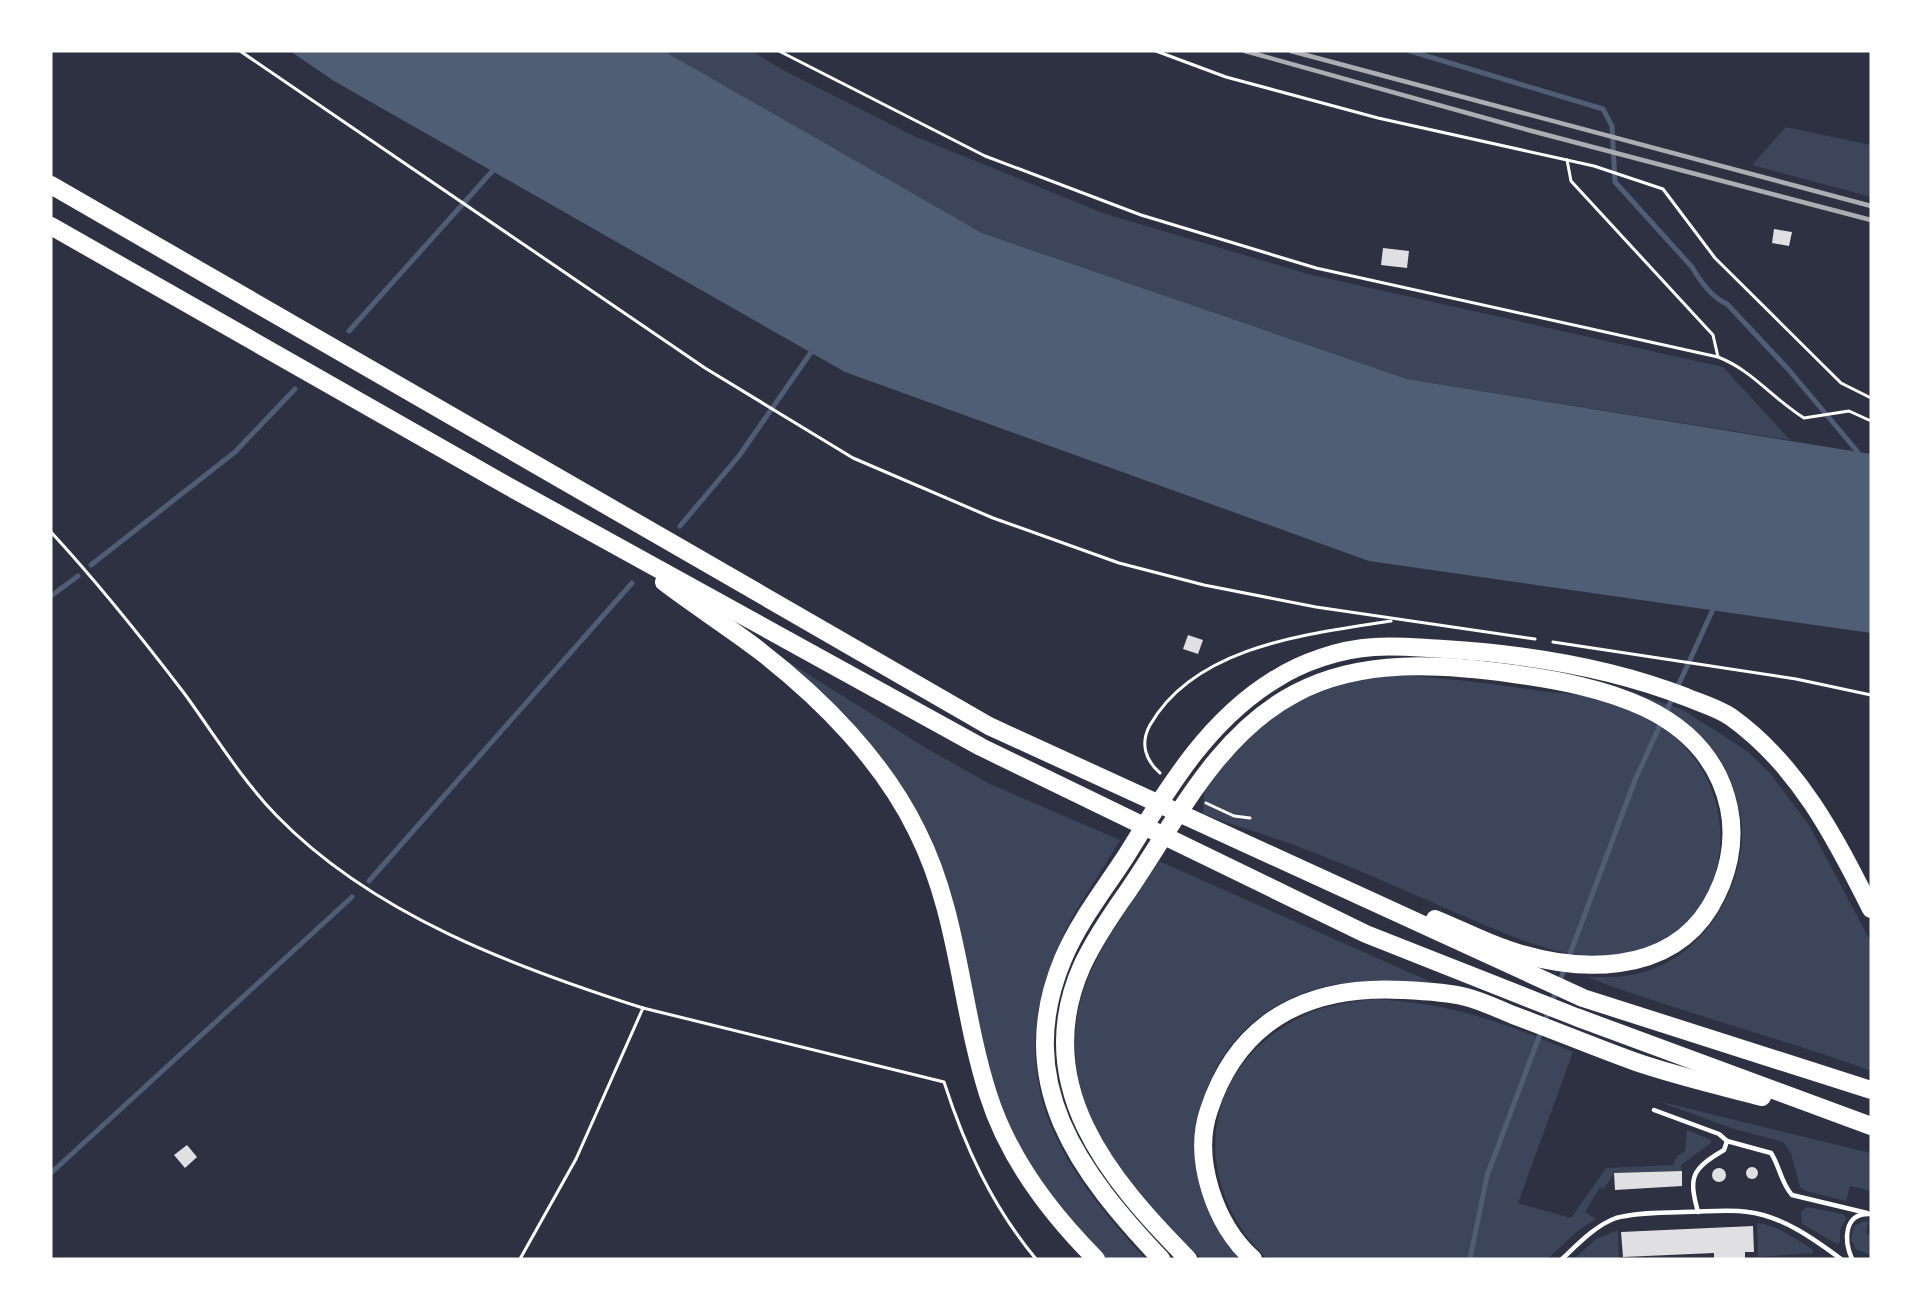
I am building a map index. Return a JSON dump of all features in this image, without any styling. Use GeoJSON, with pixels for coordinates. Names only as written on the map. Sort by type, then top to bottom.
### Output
{"type":"FeatureCollection","features":[{"type":"Feature","properties":{"kind":"highway"},"geometry":{"type":"LineString","coordinates":[[51,185],[989,726],[1535,978],[1583,998],[1871,1090]]}},
{"type":"Feature","properties":{"kind":"highway"},"geometry":{"type":"LineString","coordinates":[[51,226],[607,540],[981,747],[1366,934],[1576,1017],[1871,1127]]}},
{"type":"Feature","properties":{"kind":"highway"},"geometry":{"type":"LineString","coordinates":[[607,540],[761,651],[840,724],[886,778],[917,830],[945,899],[978,1059],[994,1112],[1025,1173],[1067,1230],[1096,1259]]}},
{"type":"Feature","properties":{"kind":"highway"},"geometry":{"type":"LineString","coordinates":[[1161,1259],[1093,1181],[1072,1149],[1060,1122],[1047,1070],[1045,1030],[1051,990],[1064,956],[1082,921],[1168,788],[1200,745],[1243,701],[1274,680],[1318,659],[1373,647],[1509,655],[1561,662],[1650,684],[1690,699],[1728,716],[1777,758],[1810,798],[1871,909]]}},
{"type":"Feature","properties":{"kind":"highway"},"geometry":{"type":"LineString","coordinates":[[1188,1259],[1112,1174],[1092,1143],[1077,1112],[1068,1080],[1066,1026],[1082,967],[1104,927],[1218,758],[1244,730],[1293,694],[1334,677],[1373,668],[1447,668],[1497,672],[1574,683],[1604,690],[1641,705],[1675,726],[1709,761],[1722,785],[1731,820],[1732,841],[1727,870],[1717,896],[1705,915],[1676,943],[1657,953],[1627,963],[1592,965],[1509,950],[1426,915],[1329,883]]}},
{"type":"Feature","properties":{"kind":"highway"},"geometry":{"type":"LineString","coordinates":[[1253,1259],[1231,1233],[1216,1208],[1205,1158],[1204,1131],[1216,1088],[1230,1061],[1251,1036],[1274,1018],[1312,1000],[1340,992],[1375,989],[1467,997],[1638,1063],[1871,1127]]}},
{"type":"Feature","properties":{"kind":"lane"},"geometry":{"type":"LineString","coordinates":[[1654,1110],[1719,1134],[1727,1141],[1772,1153],[1779,1166],[1784,1187],[1792,1195],[1869,1213]]}},
{"type":"Feature","properties":{"kind":"lane"},"geometry":{"type":"LineString","coordinates":[[1698,1212],[1691,1186],[1699,1168],[1724,1150],[1727,1141]]}},
{"type":"Feature","properties":{"kind":"lane"},"geometry":{"type":"LineString","coordinates":[[1562,1259],[1599,1228],[1615,1219],[1647,1213],[1698,1212],[1748,1212],[1772,1218],[1823,1246],[1841,1259]]}},
{"type":"Feature","properties":{"kind":"lane"},"geometry":{"type":"LineString","coordinates":[[1852,1259],[1845,1234],[1849,1224],[1869,1213]]}},
{"type":"Feature","properties":{"kind":"path"},"geometry":{"type":"LineString","coordinates":[[240,51],[705,368],[853,458],[993,518],[1119,563],[1204,585],[1316,607],[1796,679],[1871,695]]}},
{"type":"Feature","properties":{"kind":"path"},"geometry":{"type":"LineString","coordinates":[[779,51],[985,156],[1141,215],[1316,268],[1718,357],[1736,363],[1784,405],[1804,418],[1850,411],[1871,421]]}},
{"type":"Feature","properties":{"kind":"path"},"geometry":{"type":"LineString","coordinates":[[1156,51],[1226,77],[1378,118],[1594,166],[1635,177],[1663,189],[1715,258],[1841,382],[1871,398]]}},
{"type":"Feature","properties":{"kind":"path"},"geometry":{"type":"LineString","coordinates":[[1567,160],[1571,181],[1713,335],[1718,357]]}},
{"type":"Feature","properties":{"kind":"path"},"geometry":{"type":"LineString","coordinates":[[51,532],[129,623],[256,793],[329,864],[365,890],[443,930],[579,986],[643,1008],[944,1082],[959,1128],[978,1170],[1008,1222],[1036,1259]]}},
{"type":"Feature","properties":{"kind":"path"},"geometry":{"type":"LineString","coordinates":[[520,1259],[595,1119],[643,1008]]}},
{"type":"Feature","properties":{"kind":"shaded area"},"geometry":{"type":"Polygon","coordinates":[[[290,51],[664,51],[982,233],[1407,379],[1871,454],[1871,633],[1369,561],[845,372],[334,81],[290,51]]]}},
{"type":"Feature","properties":{"kind":"shaded area"},"geometry":{"type":"Polygon","coordinates":[[[664,51],[752,51],[783,70],[914,136],[1103,213],[1308,274],[1723,367],[1790,440],[1407,379],[982,233],[664,51]]]}},
{"type":"Feature","properties":{"kind":"shaded area"},"geometry":{"type":"Polygon","coordinates":[[[1786,127],[1871,145],[1871,197],[1752,165],[1786,127]]]}},
{"type":"Feature","properties":{"kind":"shaded area"},"geometry":{"type":"Polygon","coordinates":[[[787,661],[926,748],[990,784],[1120,840],[1072,918],[1046,980],[1037,1026],[1036,1068],[1044,1108],[1060,1146],[1083,1183],[1146,1259],[1107,1259],[1083,1236],[1034,1174],[1006,1123],[985,1054],[957,916],[933,849],[830,704],[787,661]]]}},
{"type":"Feature","properties":{"kind":"shaded area"},"geometry":{"type":"Polygon","coordinates":[[[1393,675],[1467,681],[1599,698],[1628,708],[1662,728],[1692,755],[1711,789],[1720,825],[1718,862],[1706,897],[1685,926],[1653,946],[1613,956],[1571,954],[1510,936],[1301,848],[1203,814],[1204,791],[1242,743],[1276,715],[1303,697],[1348,683],[1393,675]]]}},
{"type":"Feature","properties":{"kind":"shaded area"},"geometry":{"type":"Polygon","coordinates":[[[1632,692],[1683,710],[1746,750],[1770,773],[1809,825],[1871,942],[1871,1071],[1586,977],[1637,974],[1665,964],[1684,952],[1714,919],[1734,879],[1740,858],[1742,826],[1739,806],[1719,758],[1712,748],[1691,729],[1632,692]]]}},
{"type":"Feature","properties":{"kind":"shaded area"},"geometry":{"type":"Polygon","coordinates":[[[1159,861],[1433,983],[1353,982],[1321,987],[1267,1012],[1237,1038],[1215,1071],[1202,1108],[1198,1146],[1202,1186],[1217,1224],[1240,1259],[1202,1259],[1174,1234],[1148,1205],[1123,1175],[1103,1142],[1087,1107],[1077,1071],[1075,1034],[1082,995],[1089,977],[1116,926],[1159,861]]]}},
{"type":"Feature","properties":{"kind":"shaded area"},"geometry":{"type":"Polygon","coordinates":[[[1376,999],[1430,1005],[1478,1016],[1573,1052],[1518,1203],[1571,1218],[1606,1168],[1673,1165],[1677,1156],[1685,1151],[1687,1130],[1711,1140],[1711,1143],[1681,1165],[1682,1171],[1614,1173],[1604,1189],[1600,1187],[1585,1212],[1596,1219],[1579,1230],[1547,1259],[1267,1259],[1241,1228],[1224,1195],[1216,1160],[1217,1126],[1226,1093],[1244,1062],[1270,1036],[1305,1015],[1322,1008],[1376,999]]]}},
{"type":"Feature","properties":{"kind":"shaded area"},"geometry":{"type":"Polygon","coordinates":[[[1657,1101],[1871,1153],[1871,1191],[1850,1186],[1846,1201],[1806,1191],[1800,1187],[1791,1153],[1783,1142],[1731,1128],[1657,1101]]]}},
{"type":"Feature","properties":{"kind":"shaded area"},"geometry":{"type":"Polygon","coordinates":[[[1807,1207],[1843,1214],[1846,1218],[1840,1231],[1840,1242],[1837,1244],[1802,1224],[1801,1212],[1807,1207]]]}},
{"type":"Feature","properties":{"kind":"shaded area"},"geometry":{"type":"Polygon","coordinates":[[[1864,1221],[1868,1222],[1866,1234],[1871,1236],[1871,1255],[1856,1250],[1851,1239],[1854,1226],[1864,1221]]]}},
{"type":"Feature","properties":{"kind":"shaded area"},"geometry":{"type":"Polygon","coordinates":[[[1757,1223],[1786,1233],[1812,1249],[1813,1253],[1758,1257],[1757,1223]]]}},
{"type":"Feature","properties":{"kind":"shaded area"},"geometry":{"type":"Polygon","coordinates":[[[1618,1230],[1619,1259],[1574,1259],[1596,1239],[1618,1230]]]}},
{"type":"Feature","properties":{"kind":"building"},"geometry":{"type":"Polygon","coordinates":[[[1774,229],[1792,232],[1789,246],[1772,243],[1774,229]]]}},
{"type":"Feature","properties":{"kind":"building"},"geometry":{"type":"Polygon","coordinates":[[[1383,248],[1409,251],[1407,268],[1381,265],[1383,248]]]}},
{"type":"Feature","properties":{"kind":"building"},"geometry":{"type":"Polygon","coordinates":[[[1188,635],[1203,640],[1198,654],[1183,649],[1188,635]]]}},
{"type":"Feature","properties":{"kind":"building"},"geometry":{"type":"Polygon","coordinates":[[[187,1145],[197,1157],[185,1168],[174,1155],[187,1145]]]}},
{"type":"Feature","properties":{"kind":"building"},"geometry":{"type":"Polygon","coordinates":[[[1754,1167],[1758,1173],[1754,1179],[1750,1179],[1746,1171],[1754,1167]]]}},
{"type":"Feature","properties":{"kind":"building"},"geometry":{"type":"Polygon","coordinates":[[[1719,1168],[1724,1170],[1726,1175],[1724,1180],[1719,1182],[1714,1180],[1712,1175],[1714,1170],[1719,1168]]]}},
{"type":"Feature","properties":{"kind":"building"},"geometry":{"type":"Polygon","coordinates":[[[1682,1171],[1682,1186],[1615,1190],[1614,1173],[1682,1171]]]}},
{"type":"Feature","properties":{"kind":"building"},"geometry":{"type":"Polygon","coordinates":[[[1753,1226],[1754,1252],[1745,1252],[1745,1259],[1714,1259],[1714,1253],[1623,1257],[1621,1232],[1753,1226]]]}},
{"type":"Feature","properties":{"kind":"waterway"},"geometry":{"type":"LineString","coordinates":[[1410,51],[1603,109],[1612,126],[1615,182],[1692,267],[1706,288],[1727,304],[1788,369],[1857,451]]}},
{"type":"Feature","properties":{"kind":"waterway"},"geometry":{"type":"LineString","coordinates":[[349,331],[496,167]]}},
{"type":"Feature","properties":{"kind":"waterway"},"geometry":{"type":"LineString","coordinates":[[680,526],[739,456],[814,348]]}},
{"type":"Feature","properties":{"kind":"waterway"},"geometry":{"type":"LineString","coordinates":[[91,565],[235,452],[295,389]]}},
{"type":"Feature","properties":{"kind":"waterway"},"geometry":{"type":"LineString","coordinates":[[51,596],[78,576]]}},
{"type":"Feature","properties":{"kind":"waterway"},"geometry":{"type":"LineString","coordinates":[[369,881],[632,583]]}},
{"type":"Feature","properties":{"kind":"waterway"},"geometry":{"type":"LineString","coordinates":[[1470,1259],[1487,1176],[1635,780],[1715,605]]}},
{"type":"Feature","properties":{"kind":"waterway"},"geometry":{"type":"LineString","coordinates":[[51,1173],[352,897]]}},
{"type":"Feature","properties":{"kind":"railway"},"geometry":{"type":"LineString","coordinates":[[1245,51],[1528,130],[1871,220]]}},
{"type":"Feature","properties":{"kind":"railway"},"geometry":{"type":"LineString","coordinates":[[1291,51],[1871,206]]}}]}
